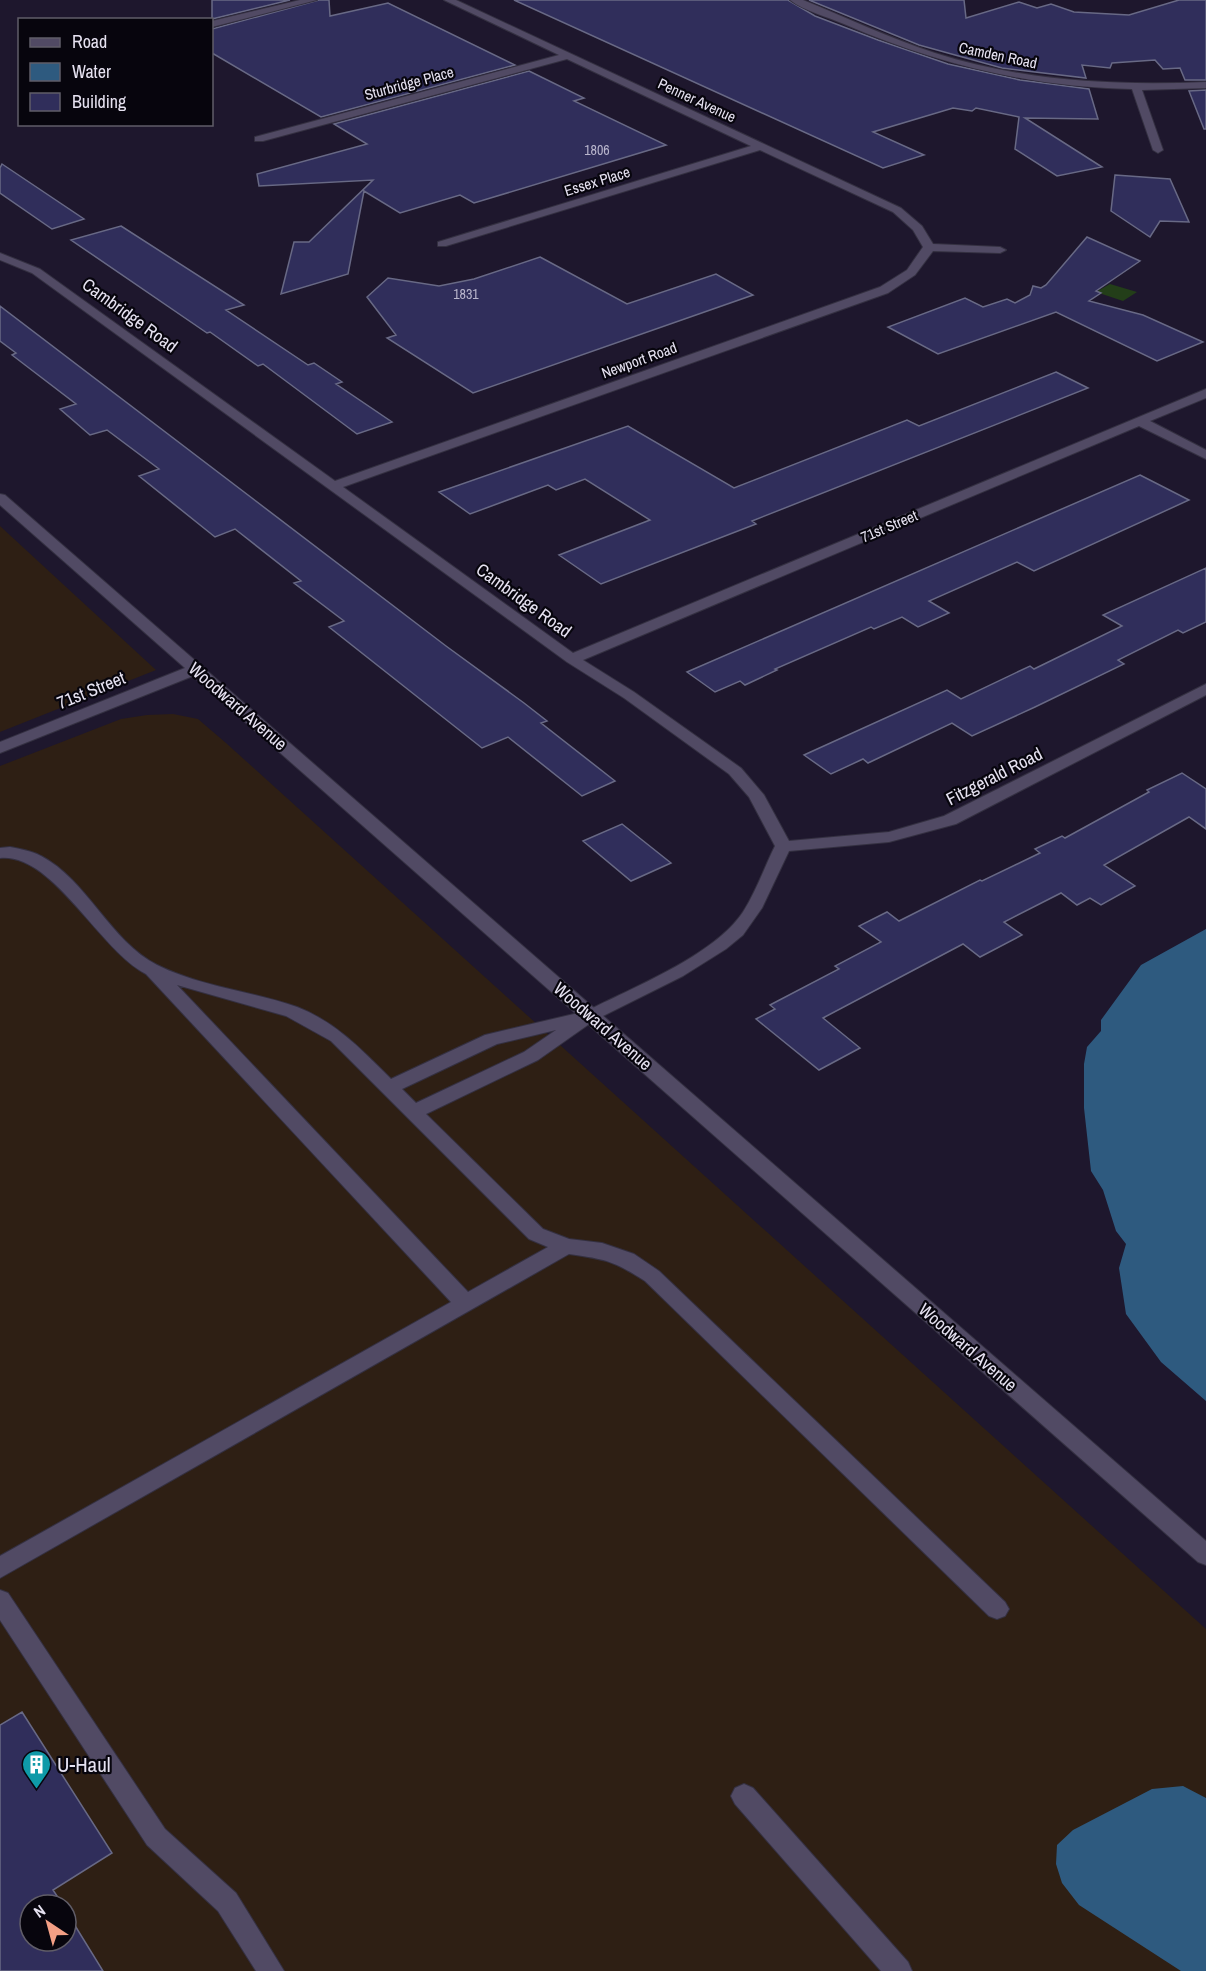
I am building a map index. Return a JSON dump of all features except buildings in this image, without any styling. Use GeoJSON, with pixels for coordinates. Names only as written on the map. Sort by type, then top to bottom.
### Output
{"type":"FeatureCollection","features":[{"type":"Feature","properties":{"kind":"street"},"geometry":{"type":"LineString","coordinates":[[213,24],[312,0]]}},
{"type":"Feature","properties":{"kind":"street","name":"Penner Avenue"},"geometry":{"type":"LineString","coordinates":[[449,0],[897,210],[912,221],[926,242]]}},
{"type":"Feature","properties":{"kind":"street","name":"Camden Road"},"geometry":{"type":"LineString","coordinates":[[795,0],[922,52],[953,62],[1039,79],[1136,88],[1206,85]]}},
{"type":"Feature","properties":{"kind":"street","name":"Sturbridge Place"},"geometry":{"type":"LineString","coordinates":[[258,139],[568,56]]}},
{"type":"Feature","properties":{"kind":"street"},"geometry":{"type":"LineString","coordinates":[[1136,88],[1158,150]]}},
{"type":"Feature","properties":{"kind":"street","name":"Essex Place"},"geometry":{"type":"LineString","coordinates":[[441,244],[761,146]]}},
{"type":"Feature","properties":{"kind":"street"},"geometry":{"type":"LineString","coordinates":[[926,242],[1000,250]]}},
{"type":"Feature","properties":{"kind":"street","name":"Newport Road"},"geometry":{"type":"LineString","coordinates":[[333,486],[884,290],[908,277],[916,269],[926,242]]}},
{"type":"Feature","properties":{"kind":"street","name":"Cambridge Road"},"geometry":{"type":"LineString","coordinates":[[0,256],[36,271],[572,658],[735,771],[756,795],[783,846]]}},
{"type":"Feature","properties":{"kind":"street","name":"71st Street"},"geometry":{"type":"LineString","coordinates":[[572,658],[1206,393]]}},
{"type":"Feature","properties":{"kind":"street"},"geometry":{"type":"LineString","coordinates":[[1139,421],[1206,455]]}},
{"type":"Feature","properties":{"kind":"street","name":"Woodward Avenue"},"geometry":{"type":"LineString","coordinates":[[0,498],[1206,1555]]}},
{"type":"Feature","properties":{"kind":"street","name":"71st Street"},"geometry":{"type":"LineString","coordinates":[[0,748],[196,669]]}},
{"type":"Feature","properties":{"kind":"street","name":"Fitzgerald Road"},"geometry":{"type":"LineString","coordinates":[[783,846],[830,844],[909,834],[941,824],[1206,689]]}},
{"type":"Feature","properties":{"kind":"street"},"geometry":{"type":"LineString","coordinates":[[413,1112],[531,1056],[591,1016],[701,958],[728,939],[748,918],[783,846]]}},
{"type":"Feature","properties":{"kind":"street"},"geometry":{"type":"LineString","coordinates":[[0,853],[10,852],[34,859],[55,874],[122,948],[150,969],[465,1303]]}},
{"type":"Feature","properties":{"kind":"street"},"geometry":{"type":"LineString","coordinates":[[150,969],[199,987],[292,1012],[338,1037],[536,1234],[566,1246],[602,1251],[627,1259],[652,1276],[997,1609]]}},
{"type":"Feature","properties":{"kind":"street"},"geometry":{"type":"LineString","coordinates":[[388,1088],[492,1039],[591,1016]]}},
{"type":"Feature","properties":{"kind":"street"},"geometry":{"type":"LineString","coordinates":[[0,1568],[566,1246]]}},
{"type":"Feature","properties":{"kind":"street"},"geometry":{"type":"LineString","coordinates":[[0,1600],[156,1837],[227,1902],[271,1971]]}},
{"type":"Feature","properties":{"kind":"street"},"geometry":{"type":"LineString","coordinates":[[744,1796],[899,1971]]}},
{"type":"Feature","properties":{"kind":"shaded area"},"geometry":{"type":"Polygon","coordinates":[[[0,526],[156,670],[0,732],[0,526]]]}},
{"type":"Feature","properties":{"kind":"shaded area"},"geometry":{"type":"Polygon","coordinates":[[[173,714],[198,719],[1206,1629],[1206,1971],[0,1971],[0,766],[121,719],[173,714]]]}},
{"type":"Feature","properties":{"kind":"green space"},"geometry":{"type":"Polygon","coordinates":[[[1110,284],[1137,292],[1123,301],[1096,292],[1110,284]]]}},
{"type":"Feature","properties":{"kind":"water"},"geometry":{"type":"Polygon","coordinates":[[[1206,929],[1206,1401],[1161,1362],[1126,1314],[1119,1268],[1126,1244],[1116,1231],[1103,1190],[1091,1171],[1084,1108],[1084,1064],[1087,1047],[1101,1031],[1101,1020],[1141,965],[1206,929]]]}},
{"type":"Feature","properties":{"kind":"water"},"geometry":{"type":"Polygon","coordinates":[[[1183,1786],[1206,1798],[1206,1971],[1181,1971],[1079,1905],[1062,1883],[1056,1864],[1057,1845],[1073,1830],[1152,1789],[1183,1786]]]}},
{"type":"Feature","properties":{"kind":"place","name":"U-Haul"},"geometry":{"type":"Point","coordinates":[36,1790]}}]}
